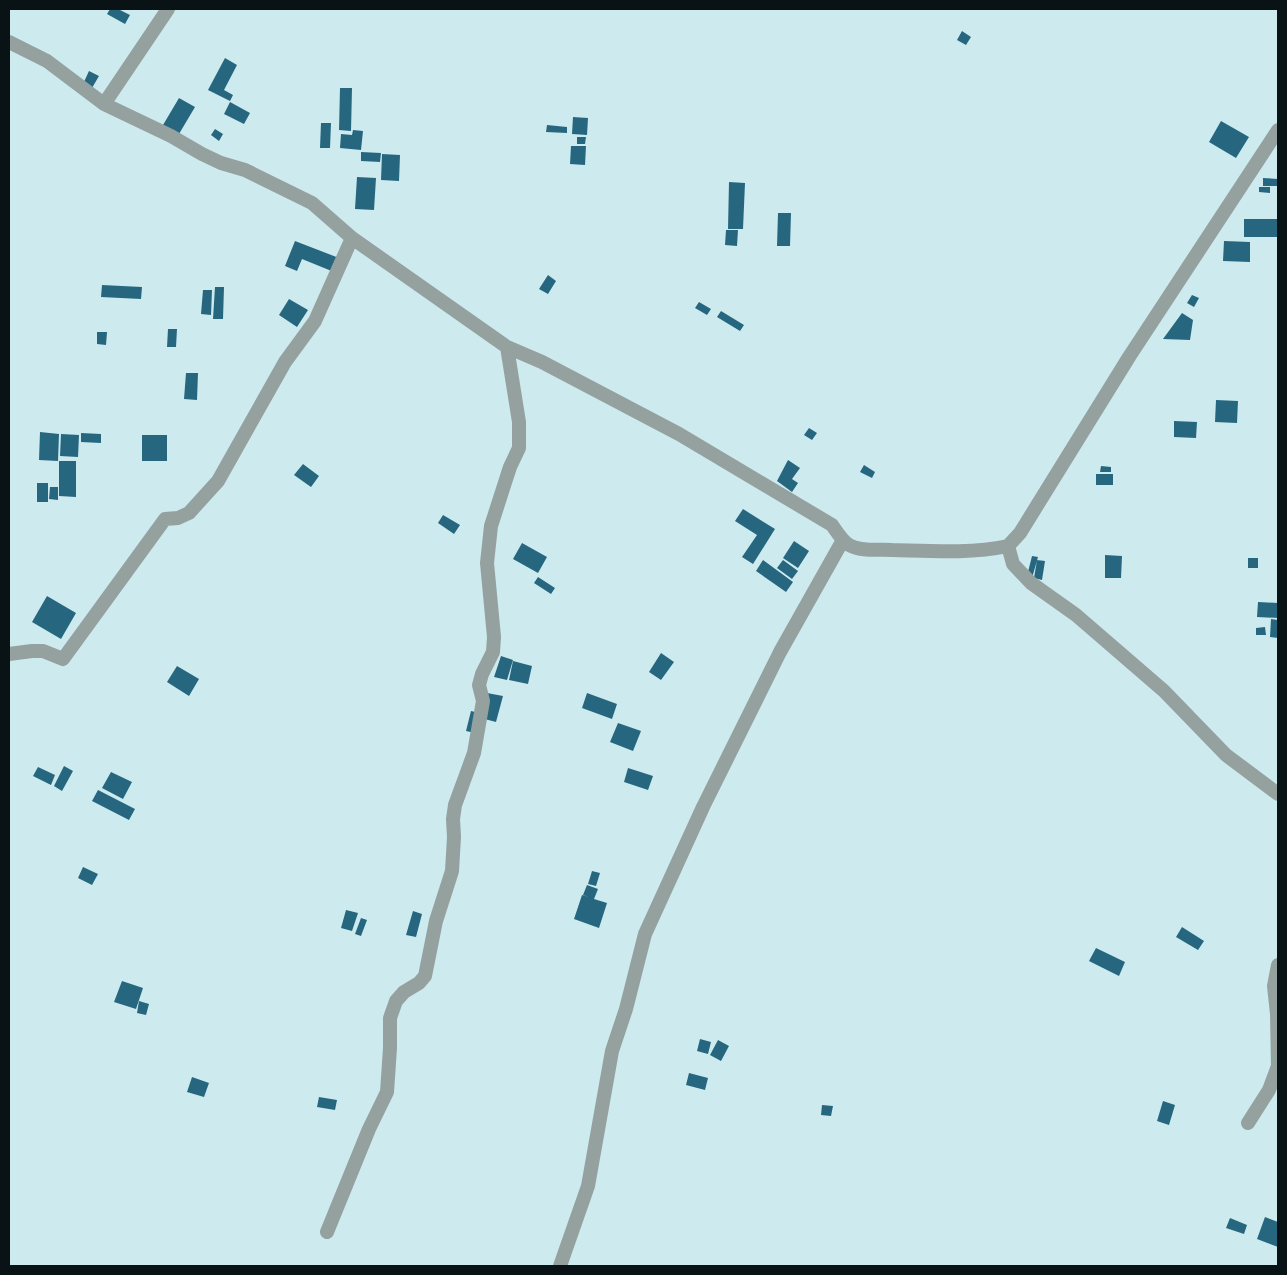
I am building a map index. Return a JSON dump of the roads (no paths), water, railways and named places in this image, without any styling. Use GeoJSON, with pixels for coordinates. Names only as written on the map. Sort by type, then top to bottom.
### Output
{"type":"FeatureCollection","features":[{"type":"Feature","properties":{"kind":"street"},"geometry":{"type":"LineString","coordinates":[[104,104],[168,9]]}},
{"type":"Feature","properties":{"kind":"street"},"geometry":{"type":"LineString","coordinates":[[9,42],[47,61],[104,104],[171,136],[202,154],[221,163],[245,170],[312,203],[352,238],[507,347],[542,362],[679,434],[832,525],[850,546],[865,549],[944,552],[990,550],[1008,546],[1020,533],[1128,357],[1278,130]]}},
{"type":"Feature","properties":{"kind":"street"},"geometry":{"type":"LineString","coordinates":[[9,654],[32,650],[43,651],[63,659],[165,519],[178,518],[189,513],[218,481],[285,362],[315,321],[352,238]]}},
{"type":"Feature","properties":{"kind":"street"},"geometry":{"type":"LineString","coordinates":[[327,1232],[369,1129],[387,1092],[390,1018],[396,1001],[404,992],[419,983],[425,976],[436,921],[452,871],[455,806],[474,754],[483,701],[479,685],[482,674],[493,652],[494,636],[487,563],[491,526],[510,467],[520,448],[520,422],[507,347]]}},
{"type":"Feature","properties":{"kind":"street"},"geometry":{"type":"LineString","coordinates":[[560,1266],[588,1186],[612,1051],[626,1009],[645,934],[703,807],[780,652],[843,540]]}},
{"type":"Feature","properties":{"kind":"street"},"geometry":{"type":"LineString","coordinates":[[1008,546],[1013,564],[1031,583],[1076,615],[1164,691],[1226,755],[1278,794]]}},
{"type":"Feature","properties":{"kind":"street"},"geometry":{"type":"LineString","coordinates":[[1248,1123],[1269,1090],[1278,1066],[1274,986],[1278,965]]}}]}
